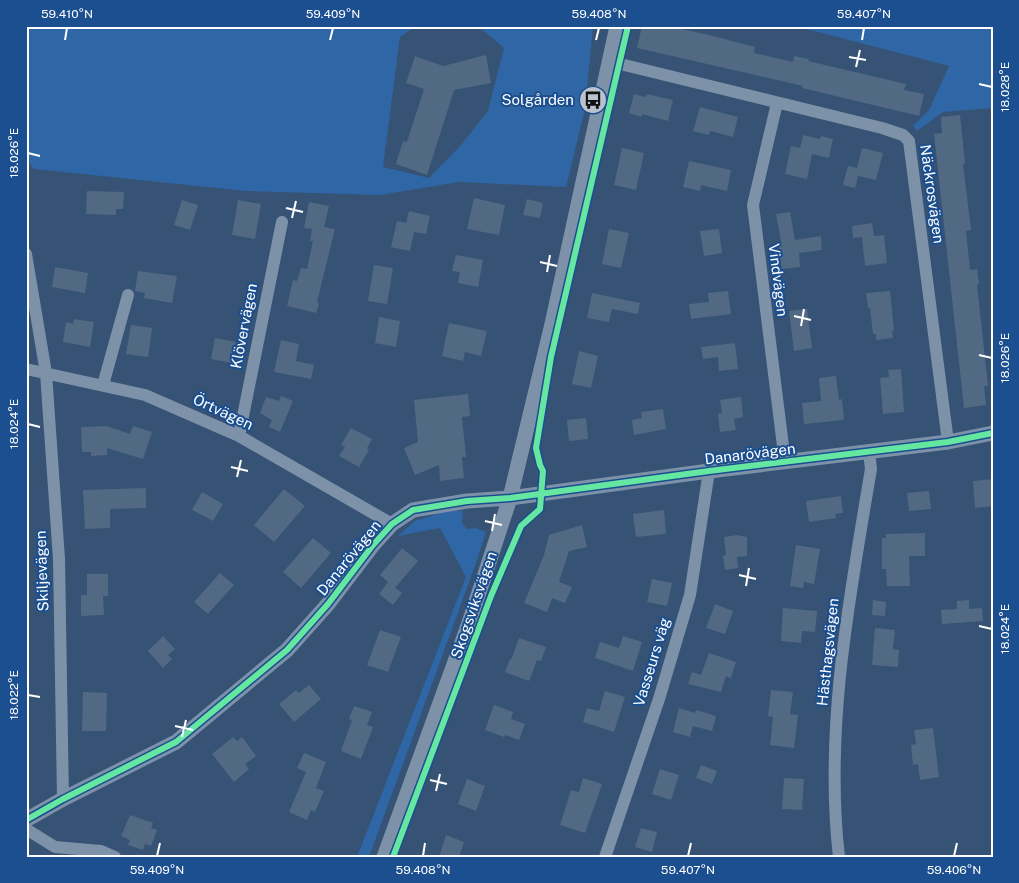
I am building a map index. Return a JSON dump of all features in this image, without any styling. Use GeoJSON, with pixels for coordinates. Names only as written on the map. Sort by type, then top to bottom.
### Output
{"type":"FeatureCollection","features":[{"type":"Feature","properties":{"kind":"street","name":"Skogsviksvägen"},"geometry":{"type":"LineString","coordinates":[[384,857],[469,623],[510,498],[552,324],[617,26]]}},
{"type":"Feature","properties":{"kind":"street","name":"Näckrosvägen"},"geometry":{"type":"LineString","coordinates":[[608,61],[882,128],[903,135],[909,141],[948,442]]}},
{"type":"Feature","properties":{"kind":"street","name":"Vindvägen"},"geometry":{"type":"LineString","coordinates":[[777,103],[752,205],[785,462]]}},
{"type":"Feature","properties":{"kind":"street","name":"Klövervägen"},"geometry":{"type":"LineString","coordinates":[[239,436],[282,222]]}},
{"type":"Feature","properties":{"kind":"street","name":"Skiljevägen"},"geometry":{"type":"LineString","coordinates":[[26,254],[46,373],[59,559],[63,799]]}},
{"type":"Feature","properties":{"kind":"street"},"geometry":{"type":"LineString","coordinates":[[103,386],[128,295]]}},
{"type":"Feature","properties":{"kind":"street","name":"Örtvägen"},"geometry":{"type":"LineString","coordinates":[[26,369],[145,395],[239,436],[392,524]]}},
{"type":"Feature","properties":{"kind":"street","name":"Danarövägen"},"geometry":{"type":"LineString","coordinates":[[26,820],[63,799],[176,742],[287,650],[328,604],[373,545],[392,524],[413,510],[467,501],[510,498],[709,471],[948,442],[993,433]]}},
{"type":"Feature","properties":{"kind":"street","name":"Hästhagsvägen"},"geometry":{"type":"LineString","coordinates":[[839,857],[834,806],[842,656],[849,599],[871,468],[869,452]]}},
{"type":"Feature","properties":{"kind":"street","name":"Vasseurs väg"},"geometry":{"type":"LineString","coordinates":[[605,857],[659,699],[690,595],[709,471]]}},
{"type":"Feature","properties":{"kind":"street"},"geometry":{"type":"LineString","coordinates":[[26,829],[55,847],[100,851],[115,857]]}},
{"type":"Feature","properties":{"kind":"shaded area"},"geometry":{"type":"Polygon","coordinates":[[[26,26],[416,26],[400,37],[383,167],[429,178],[461,145],[488,111],[504,48],[478,26],[593,26],[585,109],[566,187],[459,182],[380,195],[246,191],[34,169],[26,159],[26,26]]]}},
{"type":"Feature","properties":{"kind":"shaded area"},"geometry":{"type":"Polygon","coordinates":[[[795,26],[993,26],[993,108],[943,112],[917,131],[913,126],[929,110],[949,66],[795,26]]]}},
{"type":"Feature","properties":{"kind":"shaded area"},"geometry":{"type":"Polygon","coordinates":[[[449,510],[463,511],[462,523],[467,529],[476,528],[486,532],[369,857],[357,857],[466,577],[440,528],[398,536],[415,521],[449,510]]]}},
{"type":"Feature","properties":{"kind":"building"},"geometry":{"type":"Polygon","coordinates":[[[642,26],[667,26],[709,35],[755,47],[754,53],[793,62],[794,56],[809,59],[808,61],[906,84],[904,90],[924,94],[919,116],[802,88],[803,86],[637,48],[642,26]]]}},
{"type":"Feature","properties":{"kind":"building"},"geometry":{"type":"Polygon","coordinates":[[[486,55],[491,83],[454,90],[427,175],[396,164],[403,141],[407,142],[424,89],[406,83],[415,56],[443,66],[486,55]]]}},
{"type":"Feature","properties":{"kind":"building"},"geometry":{"type":"Polygon","coordinates":[[[634,94],[646,97],[647,94],[673,100],[668,121],[642,114],[641,117],[629,113],[634,94]]]}},
{"type":"Feature","properties":{"kind":"building"},"geometry":{"type":"Polygon","coordinates":[[[700,107],[738,117],[733,137],[710,131],[709,135],[693,131],[700,107]]]}},
{"type":"Feature","properties":{"kind":"building"},"geometry":{"type":"Polygon","coordinates":[[[960,115],[965,163],[963,164],[971,230],[966,231],[970,270],[977,269],[988,386],[984,386],[986,405],[964,408],[934,134],[942,133],[941,117],[960,115]]]}},
{"type":"Feature","properties":{"kind":"building"},"geometry":{"type":"Polygon","coordinates":[[[803,135],[820,139],[821,136],[833,139],[829,158],[812,154],[807,179],[785,174],[791,146],[800,148],[803,135]]]}},
{"type":"Feature","properties":{"kind":"building"},"geometry":{"type":"Polygon","coordinates":[[[622,148],[644,153],[636,190],[614,185],[622,148]]]}},
{"type":"Feature","properties":{"kind":"building"},"geometry":{"type":"Polygon","coordinates":[[[862,148],[883,153],[876,180],[858,176],[855,188],[843,185],[848,166],[857,168],[862,148]]]}},
{"type":"Feature","properties":{"kind":"building"},"geometry":{"type":"Polygon","coordinates":[[[689,161],[731,170],[727,191],[701,185],[700,191],[683,187],[689,161]]]}},
{"type":"Feature","properties":{"kind":"building"},"geometry":{"type":"Polygon","coordinates":[[[87,191],[124,192],[123,209],[116,209],[116,215],[86,214],[87,191]]]}},
{"type":"Feature","properties":{"kind":"building"},"geometry":{"type":"Polygon","coordinates":[[[474,198],[505,205],[499,235],[467,229],[474,198]]]}},
{"type":"Feature","properties":{"kind":"building"},"geometry":{"type":"Polygon","coordinates":[[[527,199],[543,203],[540,218],[523,215],[527,199]]]}},
{"type":"Feature","properties":{"kind":"building"},"geometry":{"type":"Polygon","coordinates":[[[182,200],[198,205],[190,230],[174,225],[182,200]]]}},
{"type":"Feature","properties":{"kind":"building"},"geometry":{"type":"Polygon","coordinates":[[[238,200],[261,204],[255,239],[232,235],[238,200]]]}},
{"type":"Feature","properties":{"kind":"building"},"geometry":{"type":"Polygon","coordinates":[[[309,202],[329,206],[324,227],[335,229],[316,313],[287,306],[293,280],[297,281],[301,268],[307,269],[313,241],[310,241],[312,229],[304,228],[309,202]]]}},
{"type":"Feature","properties":{"kind":"building"},"geometry":{"type":"Polygon","coordinates":[[[409,211],[430,216],[426,234],[414,232],[410,251],[391,247],[397,221],[406,223],[409,211]]]}},
{"type":"Feature","properties":{"kind":"building"},"geometry":{"type":"Polygon","coordinates":[[[790,212],[795,240],[821,236],[822,250],[799,253],[800,267],[782,269],[778,242],[781,242],[776,214],[790,212]]]}},
{"type":"Feature","properties":{"kind":"building"},"geometry":{"type":"Polygon","coordinates":[[[872,223],[874,236],[884,235],[887,263],[865,266],[862,237],[853,238],[852,226],[872,223]]]}},
{"type":"Feature","properties":{"kind":"building"},"geometry":{"type":"Polygon","coordinates":[[[609,229],[629,233],[621,268],[602,264],[609,229]]]}},
{"type":"Feature","properties":{"kind":"building"},"geometry":{"type":"Polygon","coordinates":[[[719,229],[722,253],[704,256],[700,231],[719,229]]]}},
{"type":"Feature","properties":{"kind":"building"},"geometry":{"type":"Polygon","coordinates":[[[456,255],[483,260],[478,287],[458,283],[460,272],[452,271],[456,255]]]}},
{"type":"Feature","properties":{"kind":"building"},"geometry":{"type":"Polygon","coordinates":[[[374,265],[393,268],[387,304],[368,301],[374,265]]]}},
{"type":"Feature","properties":{"kind":"building"},"geometry":{"type":"Polygon","coordinates":[[[55,267],[88,273],[85,293],[52,287],[55,267]]]}},
{"type":"Feature","properties":{"kind":"building"},"geometry":{"type":"Polygon","coordinates":[[[138,271],[177,276],[172,303],[144,298],[145,293],[135,291],[138,271]]]}},
{"type":"Feature","properties":{"kind":"building"},"geometry":{"type":"Polygon","coordinates":[[[728,291],[731,314],[691,319],[689,304],[709,302],[708,293],[728,291]]]}},
{"type":"Feature","properties":{"kind":"building"},"geometry":{"type":"Polygon","coordinates":[[[890,291],[893,338],[876,340],[876,334],[873,334],[866,293],[890,291]]]}},
{"type":"Feature","properties":{"kind":"building"},"geometry":{"type":"Polygon","coordinates":[[[592,293],[640,303],[638,314],[612,309],[609,322],[587,318],[592,293]]]}},
{"type":"Feature","properties":{"kind":"building"},"geometry":{"type":"Polygon","coordinates":[[[807,309],[812,348],[794,351],[789,311],[807,309]]]}},
{"type":"Feature","properties":{"kind":"building"},"geometry":{"type":"Polygon","coordinates":[[[379,317],[400,321],[396,347],[375,343],[379,317]]]}},
{"type":"Feature","properties":{"kind":"building"},"geometry":{"type":"Polygon","coordinates":[[[74,319],[94,322],[90,347],[63,342],[66,322],[73,324],[74,319]]]}},
{"type":"Feature","properties":{"kind":"building"},"geometry":{"type":"Polygon","coordinates":[[[449,323],[487,331],[481,356],[465,352],[463,361],[442,356],[449,323]]]}},
{"type":"Feature","properties":{"kind":"building"},"geometry":{"type":"Polygon","coordinates":[[[131,325],[152,328],[148,357],[126,354],[131,325]]]}},
{"type":"Feature","properties":{"kind":"building"},"geometry":{"type":"Polygon","coordinates":[[[215,338],[236,342],[232,363],[211,359],[215,338]]]}},
{"type":"Feature","properties":{"kind":"building"},"geometry":{"type":"Polygon","coordinates":[[[281,340],[299,344],[296,361],[314,365],[311,379],[274,372],[281,340]]]}},
{"type":"Feature","properties":{"kind":"building"},"geometry":{"type":"Polygon","coordinates":[[[735,343],[738,369],[719,371],[718,357],[703,359],[701,347],[735,343]]]}},
{"type":"Feature","properties":{"kind":"building"},"geometry":{"type":"Polygon","coordinates":[[[579,351],[598,356],[591,388],[572,384],[579,351]]]}},
{"type":"Feature","properties":{"kind":"building"},"geometry":{"type":"Polygon","coordinates":[[[901,369],[904,412],[883,414],[880,378],[889,377],[888,370],[901,369]]]}},
{"type":"Feature","properties":{"kind":"building"},"geometry":{"type":"Polygon","coordinates":[[[836,376],[839,400],[842,399],[844,420],[804,424],[802,403],[821,401],[819,378],[836,376]]]}},
{"type":"Feature","properties":{"kind":"building"},"geometry":{"type":"Polygon","coordinates":[[[468,394],[470,416],[462,417],[466,457],[462,457],[464,478],[440,481],[439,465],[415,475],[404,448],[418,442],[414,400],[468,394]]]}},
{"type":"Feature","properties":{"kind":"building"},"geometry":{"type":"Polygon","coordinates":[[[281,396],[293,401],[280,432],[269,427],[272,420],[260,413],[266,397],[279,401],[281,396]]]}},
{"type":"Feature","properties":{"kind":"building"},"geometry":{"type":"Polygon","coordinates":[[[741,397],[743,417],[734,419],[736,430],[720,432],[718,414],[722,413],[720,400],[741,397]]]}},
{"type":"Feature","properties":{"kind":"building"},"geometry":{"type":"Polygon","coordinates":[[[663,409],[666,429],[634,435],[632,420],[642,418],[641,412],[663,409]]]}},
{"type":"Feature","properties":{"kind":"building"},"geometry":{"type":"Polygon","coordinates":[[[586,418],[588,439],[569,441],[567,420],[586,418]]]}},
{"type":"Feature","properties":{"kind":"building"},"geometry":{"type":"Polygon","coordinates":[[[107,426],[130,434],[133,426],[152,432],[143,459],[107,448],[107,455],[91,456],[91,452],[82,452],[81,427],[107,426]]]}},
{"type":"Feature","properties":{"kind":"building"},"geometry":{"type":"Polygon","coordinates":[[[351,428],[372,439],[367,448],[369,450],[359,467],[339,456],[345,447],[341,445],[351,428]]]}},
{"type":"Feature","properties":{"kind":"building"},"geometry":{"type":"Polygon","coordinates":[[[993,479],[993,506],[975,508],[973,481],[993,479]]]}},
{"type":"Feature","properties":{"kind":"building"},"geometry":{"type":"Polygon","coordinates":[[[146,488],[146,508],[110,509],[110,528],[85,529],[83,490],[146,488]]]}},
{"type":"Feature","properties":{"kind":"building"},"geometry":{"type":"Polygon","coordinates":[[[284,489],[305,506],[274,542],[254,525],[284,489]]]}},
{"type":"Feature","properties":{"kind":"building"},"geometry":{"type":"Polygon","coordinates":[[[929,491],[931,509],[909,511],[907,493],[929,491]]]}},
{"type":"Feature","properties":{"kind":"building"},"geometry":{"type":"Polygon","coordinates":[[[202,492],[223,504],[213,521],[192,510],[202,492]]]}},
{"type":"Feature","properties":{"kind":"building"},"geometry":{"type":"Polygon","coordinates":[[[841,496],[843,513],[835,514],[836,518],[809,522],[806,501],[841,496]]]}},
{"type":"Feature","properties":{"kind":"building"},"geometry":{"type":"Polygon","coordinates":[[[664,510],[666,534],[636,537],[633,514],[664,510]]]}},
{"type":"Feature","properties":{"kind":"building"},"geometry":{"type":"Polygon","coordinates":[[[582,525],[587,547],[569,551],[559,582],[572,587],[565,603],[552,598],[547,612],[524,603],[544,555],[549,535],[582,525]]]}},
{"type":"Feature","properties":{"kind":"building"},"geometry":{"type":"Polygon","coordinates":[[[925,533],[925,556],[909,556],[910,586],[887,586],[886,569],[882,569],[882,538],[886,538],[886,534],[925,533]]]}},
{"type":"Feature","properties":{"kind":"building"},"geometry":{"type":"Polygon","coordinates":[[[737,535],[747,537],[747,556],[737,557],[738,568],[725,570],[723,556],[726,555],[724,537],[737,535]]]}},
{"type":"Feature","properties":{"kind":"building"},"geometry":{"type":"Polygon","coordinates":[[[313,538],[331,553],[301,588],[283,572],[313,538]]]}},
{"type":"Feature","properties":{"kind":"building"},"geometry":{"type":"Polygon","coordinates":[[[796,545],[820,549],[814,584],[804,582],[803,588],[790,586],[796,545]]]}},
{"type":"Feature","properties":{"kind":"building"},"geometry":{"type":"Polygon","coordinates":[[[402,548],[418,561],[395,588],[380,575],[402,548]]]}},
{"type":"Feature","properties":{"kind":"building"},"geometry":{"type":"Polygon","coordinates":[[[220,573],[234,585],[208,614],[194,602],[220,573]]]}},
{"type":"Feature","properties":{"kind":"building"},"geometry":{"type":"Polygon","coordinates":[[[87,574],[108,574],[108,596],[103,596],[104,615],[81,616],[81,595],[87,595],[87,574]]]}},
{"type":"Feature","properties":{"kind":"building"},"geometry":{"type":"Polygon","coordinates":[[[652,579],[672,583],[667,606],[647,602],[652,579]]]}},
{"type":"Feature","properties":{"kind":"building"},"geometry":{"type":"Polygon","coordinates":[[[388,582],[402,593],[393,605],[379,594],[388,582]]]}},
{"type":"Feature","properties":{"kind":"building"},"geometry":{"type":"Polygon","coordinates":[[[873,600],[886,602],[885,616],[872,615],[873,600]]]}},
{"type":"Feature","properties":{"kind":"building"},"geometry":{"type":"Polygon","coordinates":[[[969,600],[969,609],[982,608],[983,621],[942,624],[941,610],[957,609],[957,601],[969,600]]]}},
{"type":"Feature","properties":{"kind":"building"},"geometry":{"type":"Polygon","coordinates":[[[715,604],[733,611],[725,634],[706,628],[715,604]]]}},
{"type":"Feature","properties":{"kind":"building"},"geometry":{"type":"Polygon","coordinates":[[[783,608],[817,611],[815,632],[802,631],[801,643],[781,641],[783,608]]]}},
{"type":"Feature","properties":{"kind":"building"},"geometry":{"type":"Polygon","coordinates":[[[875,628],[895,630],[893,649],[899,650],[898,667],[872,665],[875,628]]]}},
{"type":"Feature","properties":{"kind":"building"},"geometry":{"type":"Polygon","coordinates":[[[380,630],[401,637],[388,672],[367,665],[380,630]]]}},
{"type":"Feature","properties":{"kind":"building"},"geometry":{"type":"Polygon","coordinates":[[[163,636],[175,649],[168,655],[172,659],[163,668],[148,651],[163,636]]]}},
{"type":"Feature","properties":{"kind":"building"},"geometry":{"type":"Polygon","coordinates":[[[623,636],[642,642],[633,671],[595,658],[600,642],[619,648],[623,636]]]}},
{"type":"Feature","properties":{"kind":"building"},"geometry":{"type":"Polygon","coordinates":[[[519,638],[546,647],[541,661],[537,660],[529,681],[505,672],[519,638]]]}},
{"type":"Feature","properties":{"kind":"building"},"geometry":{"type":"Polygon","coordinates":[[[709,653],[736,662],[731,678],[726,676],[721,692],[688,684],[692,672],[701,675],[709,653]]]}},
{"type":"Feature","properties":{"kind":"building"},"geometry":{"type":"Polygon","coordinates":[[[309,685],[321,699],[294,722],[279,704],[296,690],[299,693],[309,685]]]}},
{"type":"Feature","properties":{"kind":"building"},"geometry":{"type":"Polygon","coordinates":[[[771,690],[793,692],[790,714],[798,715],[794,748],[770,745],[773,717],[768,716],[771,690]]]}},
{"type":"Feature","properties":{"kind":"building"},"geometry":{"type":"Polygon","coordinates":[[[605,691],[625,697],[614,732],[583,722],[587,708],[599,711],[605,691]]]}},
{"type":"Feature","properties":{"kind":"building"},"geometry":{"type":"Polygon","coordinates":[[[83,692],[107,693],[106,731],[82,731],[83,692]]]}},
{"type":"Feature","properties":{"kind":"building"},"geometry":{"type":"Polygon","coordinates":[[[494,705],[513,712],[511,719],[525,724],[519,740],[485,730],[494,705]]]}},
{"type":"Feature","properties":{"kind":"building"},"geometry":{"type":"Polygon","coordinates":[[[354,706],[372,712],[367,725],[373,727],[361,759],[341,751],[352,720],[349,719],[354,706]]]}},
{"type":"Feature","properties":{"kind":"building"},"geometry":{"type":"Polygon","coordinates":[[[679,708],[695,713],[696,710],[716,716],[712,731],[693,726],[690,737],[673,732],[679,708]]]}},
{"type":"Feature","properties":{"kind":"building"},"geometry":{"type":"Polygon","coordinates":[[[933,728],[939,777],[920,780],[918,764],[913,765],[911,745],[916,744],[914,730],[933,728]]]}},
{"type":"Feature","properties":{"kind":"building"},"geometry":{"type":"Polygon","coordinates":[[[233,737],[237,741],[242,737],[256,756],[245,764],[249,769],[234,782],[212,754],[233,737]]]}},
{"type":"Feature","properties":{"kind":"building"},"geometry":{"type":"Polygon","coordinates":[[[304,753],[326,762],[316,788],[324,791],[315,812],[311,810],[307,820],[289,812],[306,772],[297,768],[304,753]]]}},
{"type":"Feature","properties":{"kind":"building"},"geometry":{"type":"Polygon","coordinates":[[[701,765],[717,771],[712,784],[696,778],[701,765]]]}},
{"type":"Feature","properties":{"kind":"building"},"geometry":{"type":"Polygon","coordinates":[[[660,769],[679,775],[671,800],[652,794],[660,769]]]}},
{"type":"Feature","properties":{"kind":"building"},"geometry":{"type":"Polygon","coordinates":[[[583,778],[602,784],[585,833],[560,825],[571,790],[579,792],[583,778]]]}},
{"type":"Feature","properties":{"kind":"building"},"geometry":{"type":"Polygon","coordinates":[[[784,778],[804,779],[802,810],[782,809],[784,778]]]}},
{"type":"Feature","properties":{"kind":"building"},"geometry":{"type":"Polygon","coordinates":[[[467,779],[485,786],[476,811],[458,804],[467,779]]]}},
{"type":"Feature","properties":{"kind":"building"},"geometry":{"type":"Polygon","coordinates":[[[130,815],[153,823],[151,828],[157,830],[151,846],[145,844],[143,850],[128,845],[130,840],[121,836],[130,815]]]}},
{"type":"Feature","properties":{"kind":"building"},"geometry":{"type":"Polygon","coordinates":[[[641,828],[657,832],[652,852],[635,847],[641,828]]]}},
{"type":"Feature","properties":{"kind":"building"},"geometry":{"type":"Polygon","coordinates":[[[446,835],[464,842],[459,857],[439,857],[446,835]]]}},
{"type":"Feature","properties":{"kind":"cycle path"},"geometry":{"type":"LineString","coordinates":[[393,857],[491,596],[521,526],[540,509],[543,471],[536,448],[551,357],[628,26]]}},
{"type":"Feature","properties":{"kind":"cycle path"},"geometry":{"type":"LineString","coordinates":[[26,820],[63,799],[176,742],[287,650],[328,604],[373,545],[392,524],[413,510],[467,501],[510,498],[709,471],[948,442],[993,433]]}},
{"type":"Feature","properties":{"kind":"place","name":"Solgården"},"geometry":{"type":"Point","coordinates":[593,100]}}]}
